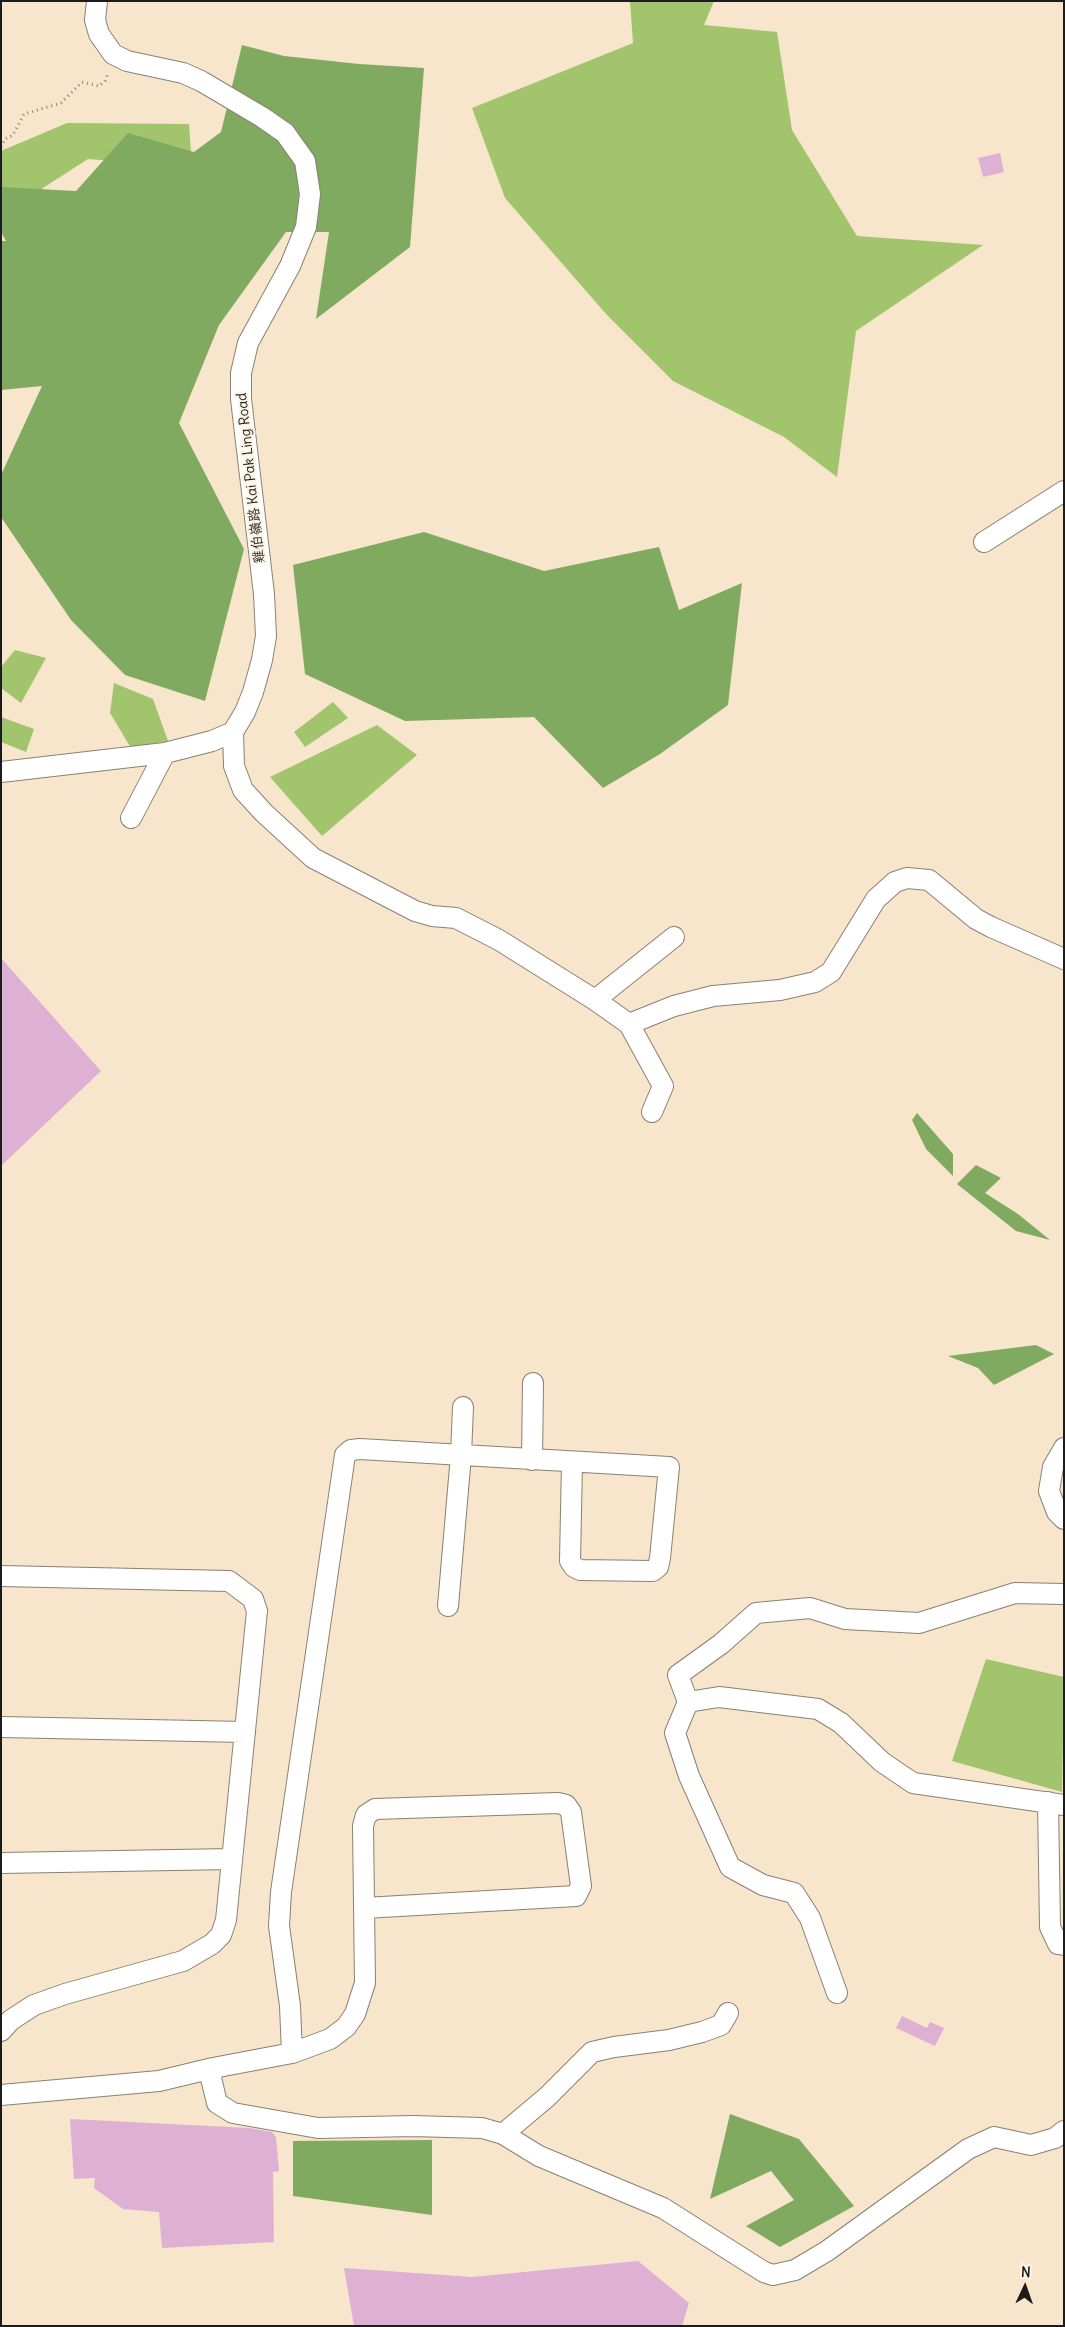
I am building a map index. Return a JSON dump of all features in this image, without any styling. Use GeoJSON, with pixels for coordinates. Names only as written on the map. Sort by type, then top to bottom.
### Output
{"type":"FeatureCollection","features":[{"type":"Feature","properties":{"kind":"street"},"geometry":{"type":"LineString","coordinates":[[97,1],[95,20],[99,34],[113,54]]}},
{"type":"Feature","properties":{"kind":"street","name":"雞伯嶺路 Kai Pak Ling Road"},"geometry":{"type":"LineString","coordinates":[[113,54],[136,64],[183,74],[202,81],[285,133],[306,161],[310,194],[306,227],[290,266],[248,343],[240,373],[241,399],[264,594],[266,636],[262,660],[253,692],[245,712],[232,732]]}},
{"type":"Feature","properties":{"kind":"street"},"geometry":{"type":"LineString","coordinates":[[984,542],[1064,490]]}},
{"type":"Feature","properties":{"kind":"street"},"geometry":{"type":"LineString","coordinates":[[1,772],[165,753],[212,741],[232,732],[234,766],[244,790],[264,813],[313,858],[415,911],[432,916],[456,918],[499,940],[595,1000],[629,1024],[663,1086],[652,1112]]}},
{"type":"Feature","properties":{"kind":"street"},"geometry":{"type":"LineString","coordinates":[[130,818],[165,753]]}},
{"type":"Feature","properties":{"kind":"street"},"geometry":{"type":"LineString","coordinates":[[629,1024],[674,1006],[713,996],[780,990],[815,982],[831,972],[876,898],[895,882],[907,878],[929,880],[976,919],[991,928],[1064,959]]}},
{"type":"Feature","properties":{"kind":"street"},"geometry":{"type":"LineString","coordinates":[[595,1000],[674,938]]}},
{"type":"Feature","properties":{"kind":"street"},"geometry":{"type":"LineString","coordinates":[[532,1460],[534,1383]]}},
{"type":"Feature","properties":{"kind":"street"},"geometry":{"type":"LineString","coordinates":[[448,1606],[461,1455],[463,1407]]}},
{"type":"Feature","properties":{"kind":"street"},"geometry":{"type":"LineString","coordinates":[[1064,1448],[1053,1467],[1049,1491],[1057,1512],[1064,1519]]}},
{"type":"Feature","properties":{"kind":"street"},"geometry":{"type":"LineString","coordinates":[[292,2053],[290,2006],[279,1926],[281,1892],[345,1455],[351,1450],[360,1449],[669,1467],[660,1558],[658,1567],[653,1571],[580,1570],[574,1567],[570,1561],[572,1462]]}},
{"type":"Feature","properties":{"kind":"street"},"geometry":{"type":"LineString","coordinates":[[1,1576],[230,1581],[253,1599],[258,1612],[226,1920],[221,1935],[212,1944],[183,1961],[65,1994],[34,2005],[11,2020],[1,2031]]}},
{"type":"Feature","properties":{"kind":"street"},"geometry":{"type":"LineString","coordinates":[[837,1993],[810,1918],[794,1893],[763,1885],[730,1867],[690,1776],[675,1733],[688,1702],[678,1675],[721,1644],[756,1613],[810,1608],[846,1618],[919,1623],[1015,1593],[1064,1594]]}},
{"type":"Feature","properties":{"kind":"street"},"geometry":{"type":"LineString","coordinates":[[688,1702],[719,1697],[818,1709],[841,1723],[882,1762],[913,1783],[1056,1804],[1050,1927],[1058,1944],[1064,1945]]}},
{"type":"Feature","properties":{"kind":"street"},"geometry":{"type":"LineString","coordinates":[[1,1728],[245,1732]]}},
{"type":"Feature","properties":{"kind":"street"},"geometry":{"type":"LineString","coordinates":[[1,2095],[159,2081],[213,2068],[292,2053],[330,2039],[346,2027],[355,2014],[365,1983],[364,1908],[363,1826],[366,1815],[375,1809],[558,1803],[566,1805],[571,1812],[581,1886],[576,1896],[364,1908]]}},
{"type":"Feature","properties":{"kind":"street"},"geometry":{"type":"LineString","coordinates":[[1,1863],[232,1859]]}},
{"type":"Feature","properties":{"kind":"street"},"geometry":{"type":"LineString","coordinates":[[503,2134],[547,2097],[592,2052],[614,2047],[669,2040],[702,2032],[721,2025],[728,2013]]}},
{"type":"Feature","properties":{"kind":"street"},"geometry":{"type":"LineString","coordinates":[[213,2068],[211,2078],[217,2103],[233,2113],[318,2128],[462,2127],[482,2128],[503,2134],[539,2156],[663,2208],[764,2272],[773,2275],[795,2270],[827,2251],[968,2148],[994,2137],[1030,2145],[1054,2138],[1064,2131]]}},
{"type":"Feature","properties":{"kind":"path"},"geometry":{"type":"LineString","coordinates":[[1,147],[6,138],[13,135],[24,114],[61,103],[82,82],[99,86],[105,81],[113,54]]}},
{"type":"Feature","properties":{"kind":"green space"},"geometry":{"type":"Polygon","coordinates":[[[630,1],[714,1],[704,25],[777,32],[792,130],[857,236],[983,245],[856,331],[837,477],[784,437],[673,381],[607,315],[505,198],[472,108],[633,43],[630,1]]]}},
{"type":"Feature","properties":{"kind":"green space"},"geometry":{"type":"Polygon","coordinates":[[[242,45],[284,56],[359,64],[424,68],[410,247],[316,319],[329,232],[286,232],[219,325],[179,423],[244,549],[205,701],[125,675],[71,620],[1,517],[1,475],[42,386],[1,390],[1,241],[6,241],[1,232],[1,187],[76,191],[128,133],[194,152],[221,132],[242,45]]]}},
{"type":"Feature","properties":{"kind":"green space"},"geometry":{"type":"Polygon","coordinates":[[[67,123],[189,124],[192,167],[88,159],[1,215],[1,151],[67,123]]]}},
{"type":"Feature","properties":{"kind":"green space"},"geometry":{"type":"Polygon","coordinates":[[[424,532],[544,571],[659,547],[679,610],[742,583],[728,705],[660,754],[603,788],[534,717],[405,721],[305,674],[293,565],[424,532]]]}},
{"type":"Feature","properties":{"kind":"green space"},"geometry":{"type":"Polygon","coordinates":[[[15,650],[46,658],[21,703],[1,688],[1,667],[15,650]]]}},
{"type":"Feature","properties":{"kind":"green space"},"geometry":{"type":"Polygon","coordinates":[[[114,683],[153,699],[168,741],[131,748],[110,713],[114,683]]]}},
{"type":"Feature","properties":{"kind":"green space"},"geometry":{"type":"Polygon","coordinates":[[[333,702],[348,718],[305,747],[294,732],[333,702]]]}},
{"type":"Feature","properties":{"kind":"green space"},"geometry":{"type":"Polygon","coordinates":[[[1,717],[34,729],[26,752],[1,742],[1,717]]]}},
{"type":"Feature","properties":{"kind":"green space"},"geometry":{"type":"Polygon","coordinates":[[[377,725],[417,755],[322,836],[270,777],[377,725]]]}},
{"type":"Feature","properties":{"kind":"green space"},"geometry":{"type":"Polygon","coordinates":[[[917,1113],[953,1154],[953,1176],[926,1149],[912,1120],[917,1113]]]}},
{"type":"Feature","properties":{"kind":"green space"},"geometry":{"type":"Polygon","coordinates":[[[976,1165],[1001,1178],[985,1193],[1018,1214],[1050,1240],[1016,1231],[957,1184],[976,1165]]]}},
{"type":"Feature","properties":{"kind":"green space"},"geometry":{"type":"Polygon","coordinates":[[[1036,1345],[1054,1354],[994,1385],[978,1368],[948,1356],[1036,1345]]]}},
{"type":"Feature","properties":{"kind":"green space"},"geometry":{"type":"Polygon","coordinates":[[[986,1659],[1064,1677],[1062,1792],[952,1761],[986,1659]]]}},
{"type":"Feature","properties":{"kind":"green space"},"geometry":{"type":"Polygon","coordinates":[[[730,2114],[799,2139],[854,2206],[780,2247],[746,2226],[794,2200],[771,2171],[710,2199],[730,2114]]]}},
{"type":"Feature","properties":{"kind":"green space"},"geometry":{"type":"Polygon","coordinates":[[[432,2140],[432,2215],[293,2196],[293,2141],[432,2140]]]}},
{"type":"Feature","properties":{"kind":"building"},"geometry":{"type":"Polygon","coordinates":[[[1000,153],[1004,172],[983,177],[978,158],[1000,153]]]}},
{"type":"Feature","properties":{"kind":"building"},"geometry":{"type":"Polygon","coordinates":[[[1,958],[101,1071],[1,1166],[1,958]]]}},
{"type":"Feature","properties":{"kind":"building"},"geometry":{"type":"Polygon","coordinates":[[[902,2016],[927,2028],[930,2022],[944,2028],[935,2046],[896,2028],[902,2016]]]}},
{"type":"Feature","properties":{"kind":"building"},"geometry":{"type":"Polygon","coordinates":[[[70,2119],[249,2128],[272,2132],[276,2137],[279,2171],[273,2172],[274,2242],[162,2248],[159,2212],[123,2209],[94,2188],[95,2178],[74,2179],[70,2119]]]}},
{"type":"Feature","properties":{"kind":"building"},"geometry":{"type":"Polygon","coordinates":[[[638,2261],[689,2303],[682,2326],[354,2326],[344,2268],[472,2277],[638,2261]]]}}]}
